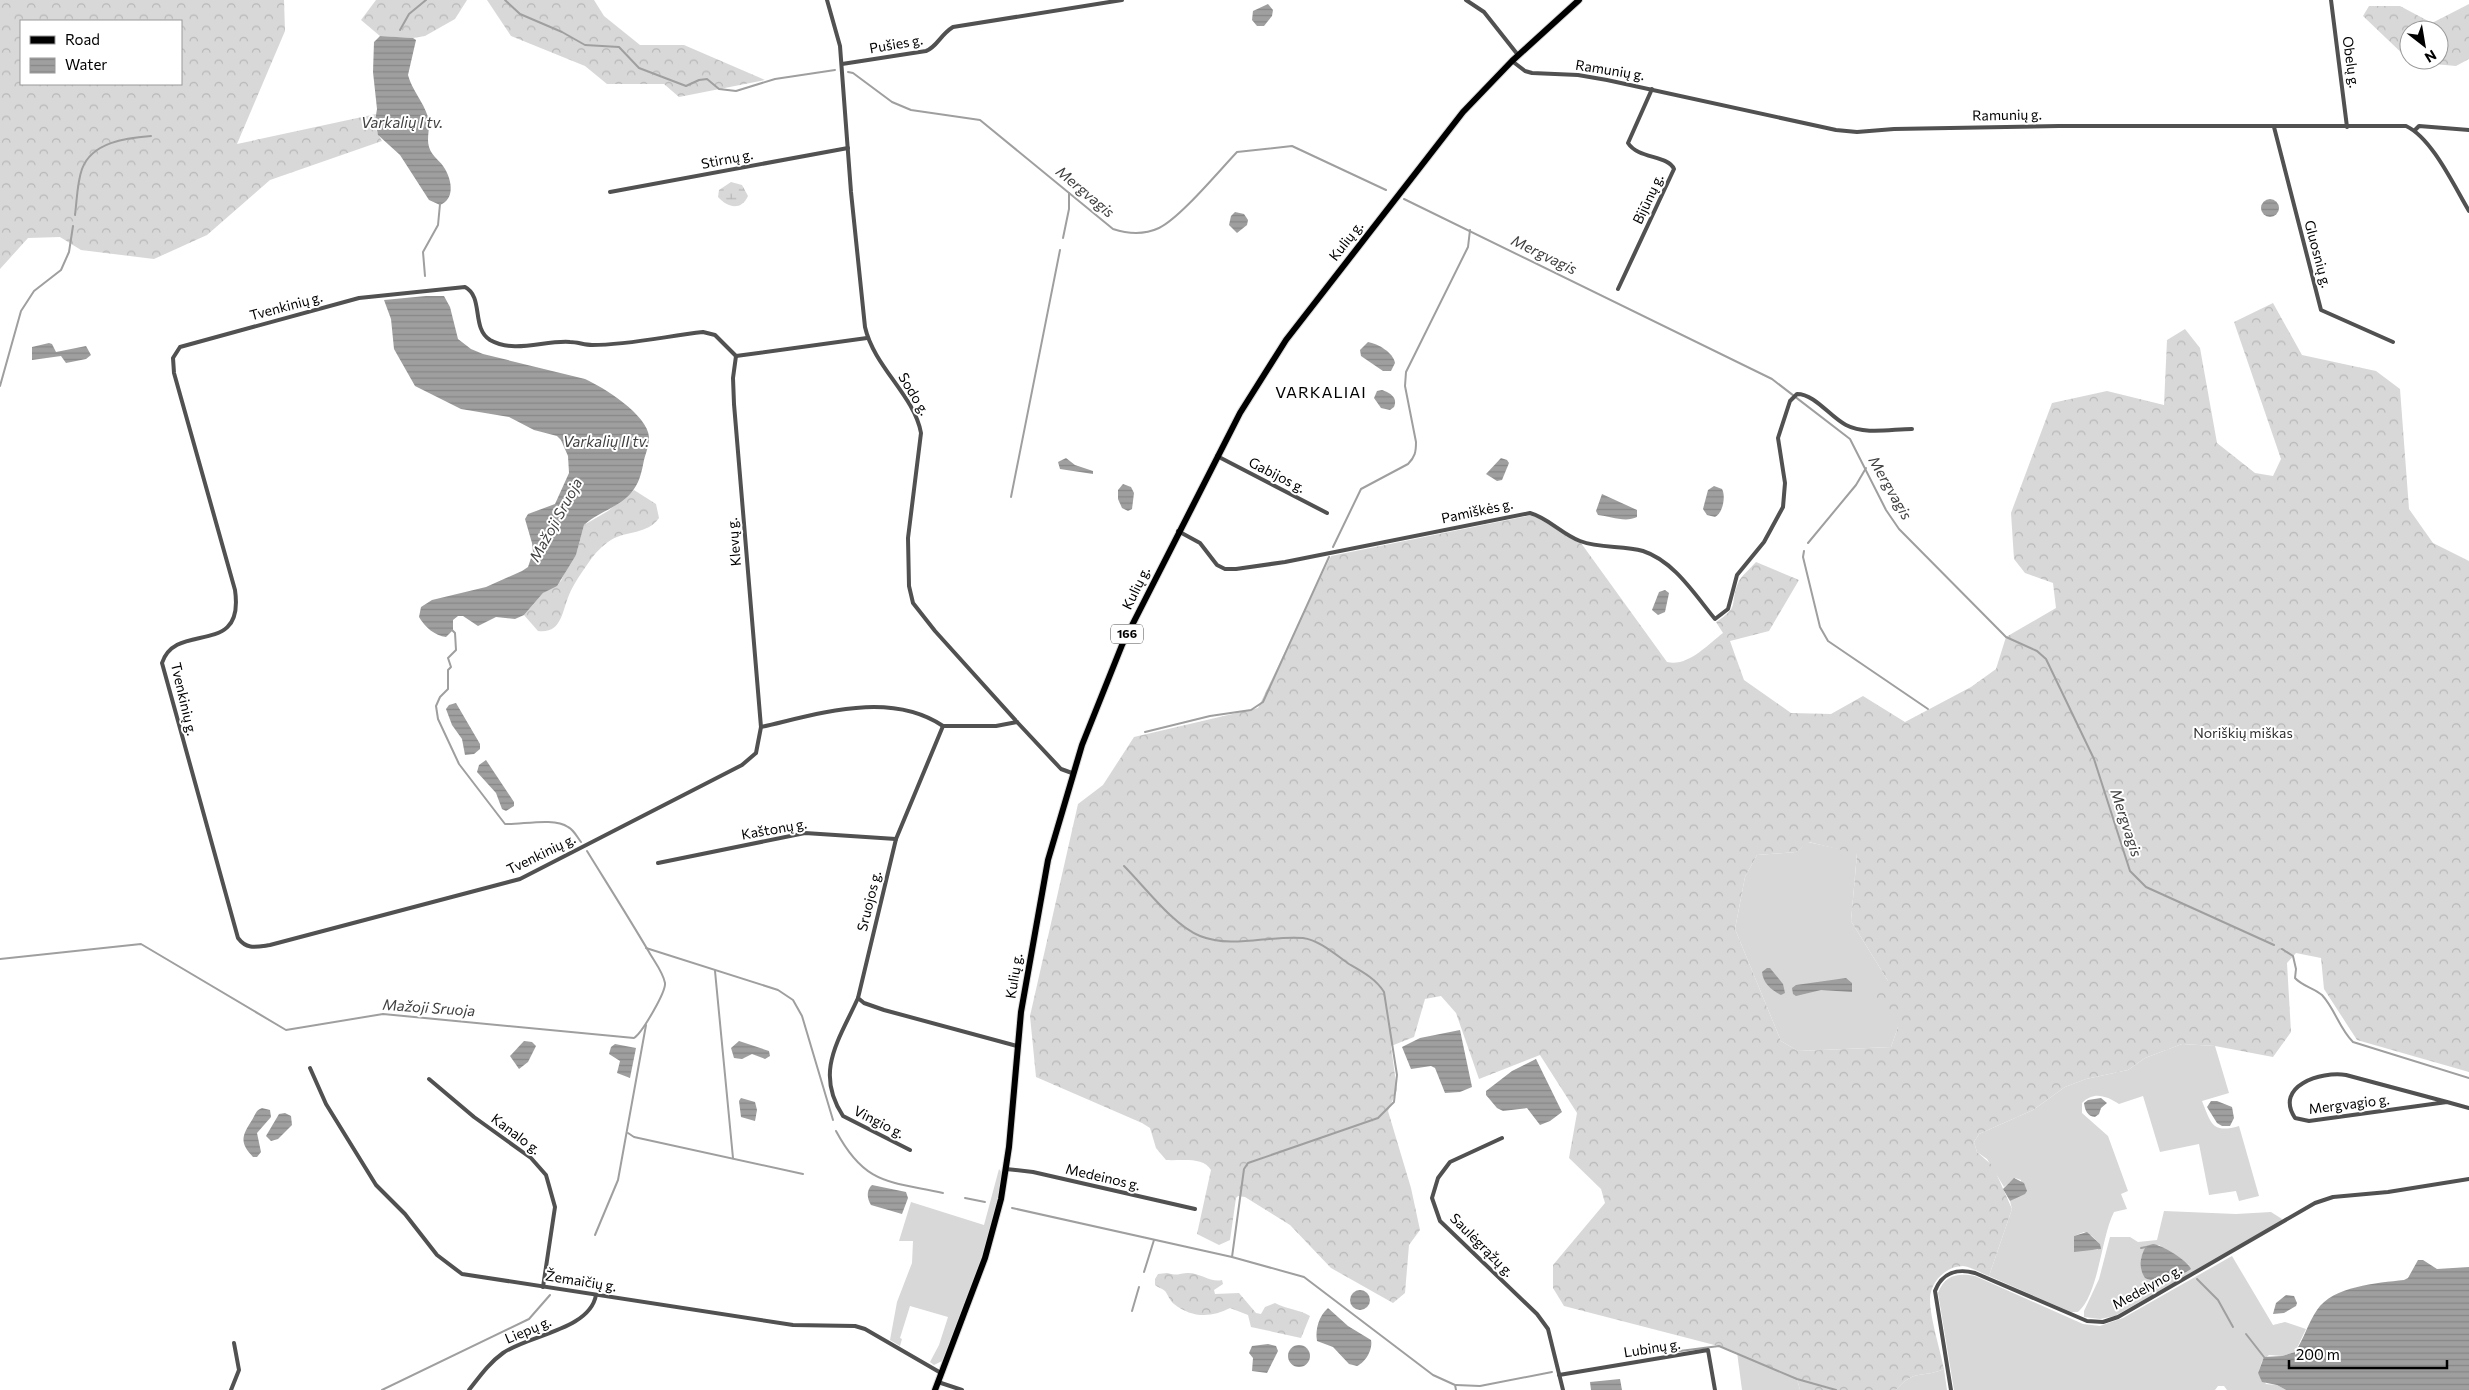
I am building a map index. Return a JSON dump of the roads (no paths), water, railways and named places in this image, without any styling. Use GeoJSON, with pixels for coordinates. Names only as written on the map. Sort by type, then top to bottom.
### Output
{"type":"FeatureCollection","features":[{"type":"Feature","properties":{"kind":"main road","name":"Kulių g."},"geometry":{"type":"LineString","coordinates":[[935,1390],[985,1258],[996,1220],[1006,1169],[1017,1046],[1038,906],[1053,841],[1072,773],[1122,645],[1178,531],[1250,396],[1305,315],[1456,121],[1518,55],[1579,0]]}},
{"type":"Feature","properties":{"kind":"street","name":"Sodo g."},"geometry":{"type":"LineString","coordinates":[[827,0],[838,33],[842,64],[858,265],[867,338],[877,357],[917,418],[921,433],[908,538],[910,596],[917,609],[935,631],[1016,722],[1061,768],[1072,773]]}},
{"type":"Feature","properties":{"kind":"street"},"geometry":{"type":"LineString","coordinates":[[1082,0],[1083,5]]}},
{"type":"Feature","properties":{"kind":"street","name":"Pušies g."},"geometry":{"type":"LineString","coordinates":[[842,64],[926,51],[934,46],[939,37],[953,27],[1122,0]]}},
{"type":"Feature","properties":{"kind":"street"},"geometry":{"type":"LineString","coordinates":[[1466,0],[1484,12],[1518,55]]}},
{"type":"Feature","properties":{"kind":"street","name":"Obelų g."},"geometry":{"type":"LineString","coordinates":[[2331,0],[2347,127]]}},
{"type":"Feature","properties":{"kind":"street","name":"Ramunių g."},"geometry":{"type":"LineString","coordinates":[[1512,61],[1525,71],[1532,73],[1578,75],[1652,89],[1720,106],[1836,130],[1857,132],[1894,129],[2059,126],[2347,127],[2397,125],[2414,130],[2419,126],[2469,130]]}},
{"type":"Feature","properties":{"kind":"street","name":"Bijūnų g."},"geometry":{"type":"LineString","coordinates":[[1618,289],[1674,169],[1670,164],[1639,153],[1628,143],[1652,89]]}},
{"type":"Feature","properties":{"kind":"street","name":"Gluosnių g."},"geometry":{"type":"LineString","coordinates":[[2274,127],[2321,310],[2393,342]]}},
{"type":"Feature","properties":{"kind":"street"},"geometry":{"type":"LineString","coordinates":[[2414,130],[2428,145],[2469,211]]}},
{"type":"Feature","properties":{"kind":"street","name":"Stirnų g."},"geometry":{"type":"LineString","coordinates":[[610,192],[848,148]]}},
{"type":"Feature","properties":{"kind":"street","name":"Tvenkinių g."},"geometry":{"type":"LineString","coordinates":[[736,356],[715,335],[703,332],[596,345],[569,342],[512,346],[496,342],[484,335],[475,298],[469,289],[464,287],[359,298],[180,348],[173,358],[174,373],[232,581],[237,608],[234,620],[225,630],[174,646],[165,653],[162,663],[232,921],[238,938],[243,944],[251,948],[279,943],[520,879],[742,765],[756,753],[761,727]]}},
{"type":"Feature","properties":{"kind":"street"},"geometry":{"type":"LineString","coordinates":[[736,356],[867,338]]}},
{"type":"Feature","properties":{"kind":"street","name":"Klevų g."},"geometry":{"type":"LineString","coordinates":[[736,356],[733,378],[734,404],[761,727]]}},
{"type":"Feature","properties":{"kind":"street","name":"Pamiškės g."},"geometry":{"type":"LineString","coordinates":[[1178,531],[1200,544],[1217,565],[1225,569],[1236,569],[1285,562],[1530,513],[1541,517],[1581,541],[1643,551],[1657,557],[1684,582],[1715,618],[1728,608],[1741,568],[1764,542],[1782,507],[1785,483],[1778,438],[1790,401],[1797,394],[1808,397],[1847,426],[1887,431],[1912,429]]}},
{"type":"Feature","properties":{"kind":"street","name":"Gabijos g."},"geometry":{"type":"LineString","coordinates":[[1217,456],[1327,513]]}},
{"type":"Feature","properties":{"kind":"street"},"geometry":{"type":"LineString","coordinates":[[761,727],[867,706],[922,714],[943,726],[996,726],[1016,722]]}},
{"type":"Feature","properties":{"kind":"street","name":"Sruojos g."},"geometry":{"type":"LineString","coordinates":[[858,998],[896,839],[943,726]]}},
{"type":"Feature","properties":{"kind":"street","name":"Kaštonų g."},"geometry":{"type":"LineString","coordinates":[[658,863],[805,833],[896,839]]}},
{"type":"Feature","properties":{"kind":"street"},"geometry":{"type":"LineString","coordinates":[[858,998],[864,1003],[884,1010],[1017,1046]]}},
{"type":"Feature","properties":{"kind":"street","name":"Vingio g."},"geometry":{"type":"LineString","coordinates":[[858,998],[830,1061],[828,1073],[838,1107],[843,1116],[910,1150]]}},
{"type":"Feature","properties":{"kind":"street","name":"Žemaičių g."},"geometry":{"type":"LineString","coordinates":[[310,1068],[326,1104],[376,1185],[405,1214],[445,1263],[462,1274],[793,1325],[855,1326],[888,1342],[941,1373]]}},
{"type":"Feature","properties":{"kind":"street","name":"Mergvagio g."},"geometry":{"type":"LineString","coordinates":[[2447,1102],[2309,1121],[2294,1118],[2289,1105],[2296,1089],[2307,1080],[2324,1074],[2334,1073],[2447,1102],[2469,1108]]}},
{"type":"Feature","properties":{"kind":"street","name":"Kanalo g."},"geometry":{"type":"LineString","coordinates":[[429,1079],[474,1117],[531,1158],[546,1175],[555,1207],[543,1286]]}},
{"type":"Feature","properties":{"kind":"street","name":"Saulėgrąžų g."},"geometry":{"type":"LineString","coordinates":[[1502,1138],[1450,1162],[1438,1178],[1432,1198],[1440,1221],[1544,1323],[1548,1329],[1563,1390]]}},
{"type":"Feature","properties":{"kind":"street","name":"Medeinos g."},"geometry":{"type":"LineString","coordinates":[[1006,1169],[1033,1172],[1195,1209]]}},
{"type":"Feature","properties":{"kind":"street","name":"Medelyno g."},"geometry":{"type":"LineString","coordinates":[[1951,1390],[1935,1291],[1943,1277],[1953,1272],[1963,1270],[1975,1273],[2086,1321],[2103,1322],[2118,1317],[2315,1203],[2332,1197],[2388,1192],[2469,1179]]}},
{"type":"Feature","properties":{"kind":"street","name":"Liepų g."},"geometry":{"type":"LineString","coordinates":[[470,1390],[487,1366],[504,1352],[578,1320],[589,1309],[596,1295]]}},
{"type":"Feature","properties":{"kind":"street"},"geometry":{"type":"LineString","coordinates":[[231,1390],[239,1370],[234,1343]]}},
{"type":"Feature","properties":{"kind":"street","name":"Lubinų g."},"geometry":{"type":"LineString","coordinates":[[1559,1374],[1708,1350],[1715,1390]]}},
{"type":"Feature","properties":{"kind":"street"},"geometry":{"type":"LineString","coordinates":[[938,1382],[962,1390]]}},
{"type":"Feature","properties":{"kind":"water"},"geometry":{"type":"Polygon","coordinates":[[[1268,4],[1273,10],[1272,16],[1264,26],[1257,26],[1252,20],[1253,11],[1268,4]]]}},
{"type":"Feature","properties":{"kind":"water","name":"Varkalių I tv."},"geometry":{"type":"Polygon","coordinates":[[[380,36],[413,38],[416,40],[408,75],[428,117],[429,147],[432,154],[445,169],[451,189],[448,199],[440,205],[429,200],[400,155],[378,135],[375,121],[377,109],[373,72],[374,42],[380,36]]]}},
{"type":"Feature","properties":{"kind":"water"},"geometry":{"type":"Polygon","coordinates":[[[2266,199],[2274,199],[2279,204],[2277,215],[2266,217],[2261,212],[2261,204],[2266,199]]]}},
{"type":"Feature","properties":{"kind":"water"},"geometry":{"type":"Polygon","coordinates":[[[1235,212],[1244,214],[1248,220],[1247,225],[1237,233],[1229,225],[1231,216],[1235,212]]]}},
{"type":"Feature","properties":{"kind":"water","name":"Varkalių II tv."},"geometry":{"type":"Polygon","coordinates":[[[444,296],[450,307],[458,339],[471,349],[483,354],[585,379],[613,395],[633,411],[647,429],[649,437],[642,471],[636,486],[617,505],[584,525],[576,555],[557,586],[543,593],[524,615],[515,619],[496,617],[478,626],[463,616],[458,616],[453,620],[453,630],[446,637],[434,633],[424,624],[419,617],[421,607],[432,600],[486,587],[528,567],[533,552],[525,519],[528,514],[555,504],[569,473],[568,456],[561,440],[557,436],[534,430],[509,417],[461,409],[415,386],[394,349],[391,319],[384,300],[444,296]]]}},
{"type":"Feature","properties":{"kind":"water"},"geometry":{"type":"Polygon","coordinates":[[[1368,342],[1380,347],[1391,355],[1395,363],[1391,371],[1383,371],[1361,356],[1360,350],[1368,342]]]}},
{"type":"Feature","properties":{"kind":"water"},"geometry":{"type":"Polygon","coordinates":[[[52,344],[56,352],[86,346],[91,355],[86,359],[66,363],[61,356],[32,360],[32,347],[52,344]]]}},
{"type":"Feature","properties":{"kind":"water"},"geometry":{"type":"Polygon","coordinates":[[[1382,390],[1394,398],[1394,407],[1390,410],[1381,408],[1374,398],[1377,391],[1382,390]]]}},
{"type":"Feature","properties":{"kind":"water"},"geometry":{"type":"Polygon","coordinates":[[[1066,458],[1075,465],[1093,471],[1093,474],[1060,469],[1058,462],[1066,458]]]}},
{"type":"Feature","properties":{"kind":"water"},"geometry":{"type":"Polygon","coordinates":[[[1501,458],[1509,463],[1502,480],[1497,481],[1486,474],[1501,458]]]}},
{"type":"Feature","properties":{"kind":"water"},"geometry":{"type":"Polygon","coordinates":[[[1123,484],[1131,487],[1134,493],[1132,509],[1128,511],[1122,508],[1118,499],[1118,490],[1123,484]]]}},
{"type":"Feature","properties":{"kind":"water"},"geometry":{"type":"Polygon","coordinates":[[[1714,486],[1722,489],[1724,496],[1722,508],[1715,517],[1707,515],[1703,509],[1708,490],[1714,486]]]}},
{"type":"Feature","properties":{"kind":"water"},"geometry":{"type":"Polygon","coordinates":[[[1602,494],[1637,510],[1637,517],[1623,519],[1598,515],[1596,511],[1602,494]]]}},
{"type":"Feature","properties":{"kind":"water"},"geometry":{"type":"Polygon","coordinates":[[[1665,590],[1669,593],[1665,612],[1658,615],[1652,610],[1659,592],[1665,590]]]}},
{"type":"Feature","properties":{"kind":"water"},"geometry":{"type":"Polygon","coordinates":[[[456,703],[480,744],[480,749],[474,754],[465,755],[462,739],[452,725],[446,709],[449,705],[456,703]]]}},
{"type":"Feature","properties":{"kind":"water"},"geometry":{"type":"Polygon","coordinates":[[[486,760],[514,802],[514,806],[506,811],[502,809],[496,793],[477,772],[479,765],[486,760]]]}},
{"type":"Feature","properties":{"kind":"water"},"geometry":{"type":"Polygon","coordinates":[[[1770,968],[1783,984],[1785,993],[1781,995],[1766,983],[1762,972],[1770,968]]]}},
{"type":"Feature","properties":{"kind":"water"},"geometry":{"type":"Polygon","coordinates":[[[1846,978],[1852,983],[1852,992],[1821,990],[1796,996],[1793,994],[1792,988],[1796,985],[1846,978]]]}},
{"type":"Feature","properties":{"kind":"water"},"geometry":{"type":"Polygon","coordinates":[[[1460,1030],[1472,1087],[1460,1092],[1445,1093],[1435,1068],[1431,1066],[1411,1069],[1402,1047],[1420,1038],[1460,1030]]]}},
{"type":"Feature","properties":{"kind":"water"},"geometry":{"type":"Polygon","coordinates":[[[524,1041],[532,1042],[536,1046],[528,1062],[519,1069],[510,1056],[524,1041]]]}},
{"type":"Feature","properties":{"kind":"water"},"geometry":{"type":"Polygon","coordinates":[[[739,1041],[769,1051],[770,1056],[765,1059],[752,1054],[742,1059],[734,1058],[731,1048],[739,1041]]]}},
{"type":"Feature","properties":{"kind":"water"},"geometry":{"type":"Polygon","coordinates":[[[615,1044],[636,1048],[630,1078],[617,1073],[620,1061],[609,1054],[611,1047],[615,1044]]]}},
{"type":"Feature","properties":{"kind":"water"},"geometry":{"type":"Polygon","coordinates":[[[1536,1059],[1562,1112],[1550,1121],[1540,1125],[1527,1108],[1503,1111],[1497,1108],[1486,1095],[1486,1091],[1512,1071],[1536,1059]]]}},
{"type":"Feature","properties":{"kind":"water"},"geometry":{"type":"Polygon","coordinates":[[[741,1098],[755,1102],[757,1110],[755,1121],[741,1117],[739,1101],[741,1098]]]}},
{"type":"Feature","properties":{"kind":"water"},"geometry":{"type":"Polygon","coordinates":[[[2101,1098],[2107,1103],[2101,1108],[2099,1114],[2095,1117],[2088,1114],[2084,1103],[2088,1100],[2101,1098]]]}},
{"type":"Feature","properties":{"kind":"water"},"geometry":{"type":"Polygon","coordinates":[[[2211,1101],[2217,1101],[2232,1107],[2234,1118],[2230,1126],[2222,1126],[2217,1123],[2207,1107],[2211,1101]]]}},
{"type":"Feature","properties":{"kind":"water"},"geometry":{"type":"Polygon","coordinates":[[[262,1108],[270,1110],[271,1117],[257,1133],[261,1152],[257,1157],[253,1157],[243,1139],[256,1113],[262,1108]]]}},
{"type":"Feature","properties":{"kind":"water"},"geometry":{"type":"Polygon","coordinates":[[[285,1113],[291,1116],[292,1125],[278,1139],[271,1141],[266,1136],[279,1114],[285,1113]]]}},
{"type":"Feature","properties":{"kind":"water"},"geometry":{"type":"Polygon","coordinates":[[[2014,1178],[2024,1183],[2027,1191],[2025,1194],[2010,1201],[2003,1189],[2014,1178]]]}},
{"type":"Feature","properties":{"kind":"water"},"geometry":{"type":"Polygon","coordinates":[[[872,1185],[906,1192],[908,1198],[902,1214],[871,1205],[868,1195],[872,1185]]]}},
{"type":"Feature","properties":{"kind":"water"},"geometry":{"type":"Polygon","coordinates":[[[2087,1232],[2100,1244],[2101,1249],[2074,1252],[2074,1236],[2087,1232]]]}},
{"type":"Feature","properties":{"kind":"water"},"geometry":{"type":"Polygon","coordinates":[[[2153,1244],[2162,1247],[2185,1261],[2191,1269],[2169,1279],[2156,1281],[2145,1278],[2141,1270],[2141,1258],[2146,1246],[2153,1244]]]}},
{"type":"Feature","properties":{"kind":"water"},"geometry":{"type":"Polygon","coordinates":[[[2418,1260],[2423,1260],[2437,1269],[2469,1267],[2469,1390],[2286,1390],[2277,1385],[2262,1382],[2258,1373],[2264,1357],[2282,1356],[2295,1352],[2314,1315],[2324,1302],[2356,1287],[2404,1280],[2408,1278],[2418,1260]]]}},
{"type":"Feature","properties":{"kind":"water"},"geometry":{"type":"Polygon","coordinates":[[[1360,1290],[1367,1293],[1370,1300],[1367,1307],[1360,1310],[1353,1307],[1350,1300],[1353,1293],[1360,1290]]]}},
{"type":"Feature","properties":{"kind":"water"},"geometry":{"type":"Polygon","coordinates":[[[2286,1295],[2294,1296],[2297,1303],[2296,1306],[2284,1313],[2273,1314],[2276,1303],[2286,1295]]]}},
{"type":"Feature","properties":{"kind":"water"},"geometry":{"type":"Polygon","coordinates":[[[1328,1308],[1348,1326],[1371,1340],[1368,1355],[1357,1366],[1349,1364],[1333,1347],[1317,1341],[1318,1323],[1328,1308]]]}},
{"type":"Feature","properties":{"kind":"water"},"geometry":{"type":"Polygon","coordinates":[[[1268,1344],[1276,1346],[1278,1351],[1267,1373],[1252,1371],[1253,1358],[1249,1353],[1252,1346],[1268,1344]]]}},
{"type":"Feature","properties":{"kind":"water"},"geometry":{"type":"Polygon","coordinates":[[[1299,1345],[1309,1352],[1310,1356],[1303,1366],[1299,1367],[1289,1360],[1288,1356],[1295,1346],[1299,1345]]]}},
{"type":"Feature","properties":{"kind":"water"},"geometry":{"type":"Polygon","coordinates":[[[1620,1379],[1622,1390],[1591,1390],[1590,1382],[1620,1379]]]}},
{"type":"Feature","properties":{"kind":"waterway","name":"Mažoji Sruoja"},"geometry":{"type":"LineString","coordinates":[[400,30],[409,14],[426,0]]}},
{"type":"Feature","properties":{"kind":"waterway","name":"Mergvagis"},"geometry":{"type":"LineString","coordinates":[[505,0],[520,14],[562,32],[585,45],[619,47],[639,68],[686,86],[699,80],[707,79],[719,89],[736,91],[775,79],[835,70]]}},
{"type":"Feature","properties":{"kind":"waterway","name":"Mergvagis"},"geometry":{"type":"LineString","coordinates":[[848,72],[853,73],[892,102],[911,110],[980,120],[1113,229],[1119,231],[1130,233],[1148,232],[1168,223],[1188,205],[1237,152],[1292,146],[1386,190]]}},
{"type":"Feature","properties":{"kind":"waterway"},"geometry":{"type":"LineString","coordinates":[[75,215],[80,174],[93,153],[102,147],[121,140],[151,136]]}},
{"type":"Feature","properties":{"kind":"waterway"},"geometry":{"type":"LineString","coordinates":[[1063,238],[1069,209],[1069,193]]}},
{"type":"Feature","properties":{"kind":"waterway","name":"Mergvagis"},"geometry":{"type":"LineString","coordinates":[[1404,199],[1772,379],[1850,439],[1886,510],[1899,529],[2006,637],[2037,651],[2046,659],[2094,759],[2130,871],[2146,887],[2274,945]]}},
{"type":"Feature","properties":{"kind":"waterway","name":"Mažoji Sruoja"},"geometry":{"type":"LineString","coordinates":[[425,276],[423,252],[438,225],[440,204]]}},
{"type":"Feature","properties":{"kind":"waterway"},"geometry":{"type":"LineString","coordinates":[[0,386],[21,311],[34,291],[61,270],[69,252],[73,226]]}},
{"type":"Feature","properties":{"kind":"waterway"},"geometry":{"type":"LineString","coordinates":[[1333,547],[1361,489],[1408,464],[1414,457],[1416,442],[1405,386],[1406,372],[1468,247],[1470,230]]}},
{"type":"Feature","properties":{"kind":"waterway"},"geometry":{"type":"LineString","coordinates":[[1011,497],[1060,250]]}},
{"type":"Feature","properties":{"kind":"waterway"},"geometry":{"type":"LineString","coordinates":[[1808,543],[1856,485],[1866,468]]}},
{"type":"Feature","properties":{"kind":"waterway"},"geometry":{"type":"LineString","coordinates":[[1804,551],[1803,557],[1820,627],[1828,641],[1928,709]]}},
{"type":"Feature","properties":{"kind":"waterway"},"geometry":{"type":"LineString","coordinates":[[1145,732],[1210,716],[1251,710],[1263,702],[1329,557]]}},
{"type":"Feature","properties":{"kind":"waterway","name":"Mažoji Sruoja"},"geometry":{"type":"LineString","coordinates":[[452,630],[455,633],[456,650],[448,658],[451,667],[448,670],[448,689],[440,697],[436,706],[438,719],[459,764],[505,824],[554,822],[568,827],[581,842]]}},
{"type":"Feature","properties":{"kind":"waterway","name":"Mažoji Sruoja"},"geometry":{"type":"LineString","coordinates":[[0,959],[141,944],[286,1030],[383,1014],[634,1038],[653,1012],[662,995],[665,983],[658,967],[587,851]]}},
{"type":"Feature","properties":{"kind":"waterway"},"geometry":{"type":"LineString","coordinates":[[1124,866],[1170,915],[1190,931],[1200,936],[1212,940],[1238,942],[1290,938],[1309,939],[1327,948],[1369,976],[1384,992],[1397,1075],[1394,1102],[1378,1118],[1248,1163],[1244,1169],[1232,1257]]}},
{"type":"Feature","properties":{"kind":"waterway"},"geometry":{"type":"LineString","coordinates":[[646,948],[778,990],[793,1000],[802,1016],[833,1120]]}},
{"type":"Feature","properties":{"kind":"waterway","name":"Mergvagis"},"geometry":{"type":"LineString","coordinates":[[2282,949],[2293,956],[2296,969],[2295,978],[2322,995],[2353,1042],[2469,1078]]}},
{"type":"Feature","properties":{"kind":"waterway"},"geometry":{"type":"LineString","coordinates":[[715,971],[733,1158]]}},
{"type":"Feature","properties":{"kind":"waterway"},"geometry":{"type":"LineString","coordinates":[[595,1235],[618,1180],[646,1025]]}},
{"type":"Feature","properties":{"kind":"waterway"},"geometry":{"type":"LineString","coordinates":[[836,1131],[857,1162],[880,1178],[907,1186],[943,1193]]}},
{"type":"Feature","properties":{"kind":"waterway"},"geometry":{"type":"LineString","coordinates":[[628,1133],[634,1137],[803,1174]]}},
{"type":"Feature","properties":{"kind":"waterway"},"geometry":{"type":"LineString","coordinates":[[965,1198],[985,1202]]}},
{"type":"Feature","properties":{"kind":"waterway"},"geometry":{"type":"LineString","coordinates":[[1012,1208],[1232,1257],[1304,1277],[1433,1375],[1455,1385],[1456,1390]]}},
{"type":"Feature","properties":{"kind":"waterway"},"geometry":{"type":"LineString","coordinates":[[1144,1272],[1154,1240]]}},
{"type":"Feature","properties":{"kind":"waterway"},"geometry":{"type":"LineString","coordinates":[[2141,1248],[2146,1247]]}},
{"type":"Feature","properties":{"kind":"waterway"},"geometry":{"type":"LineString","coordinates":[[2197,1279],[2218,1300],[2233,1327]]}},
{"type":"Feature","properties":{"kind":"waterway"},"geometry":{"type":"LineString","coordinates":[[1132,1311],[1139,1287]]}},
{"type":"Feature","properties":{"kind":"waterway"},"geometry":{"type":"LineString","coordinates":[[382,1390],[529,1319],[550,1295]]}},
{"type":"Feature","properties":{"kind":"waterway"},"geometry":{"type":"LineString","coordinates":[[2246,1334],[2264,1357]]}},
{"type":"Feature","properties":{"kind":"waterway"},"geometry":{"type":"LineString","coordinates":[[1672,1352],[1719,1346],[1797,1379],[1836,1390]]}},
{"type":"Feature","properties":{"kind":"waterway"},"geometry":{"type":"LineString","coordinates":[[1456,1385],[1480,1386],[1552,1372]]}},
{"type":"Feature","properties":{"kind":"district","name":"VARKALIAI"},"geometry":{"type":"Point","coordinates":[1321,392]}},
{"type":"Feature","properties":{"kind":"park label","name":"Noriškių miškas"},"geometry":{"type":"Point","coordinates":[2243,733]}}]}
